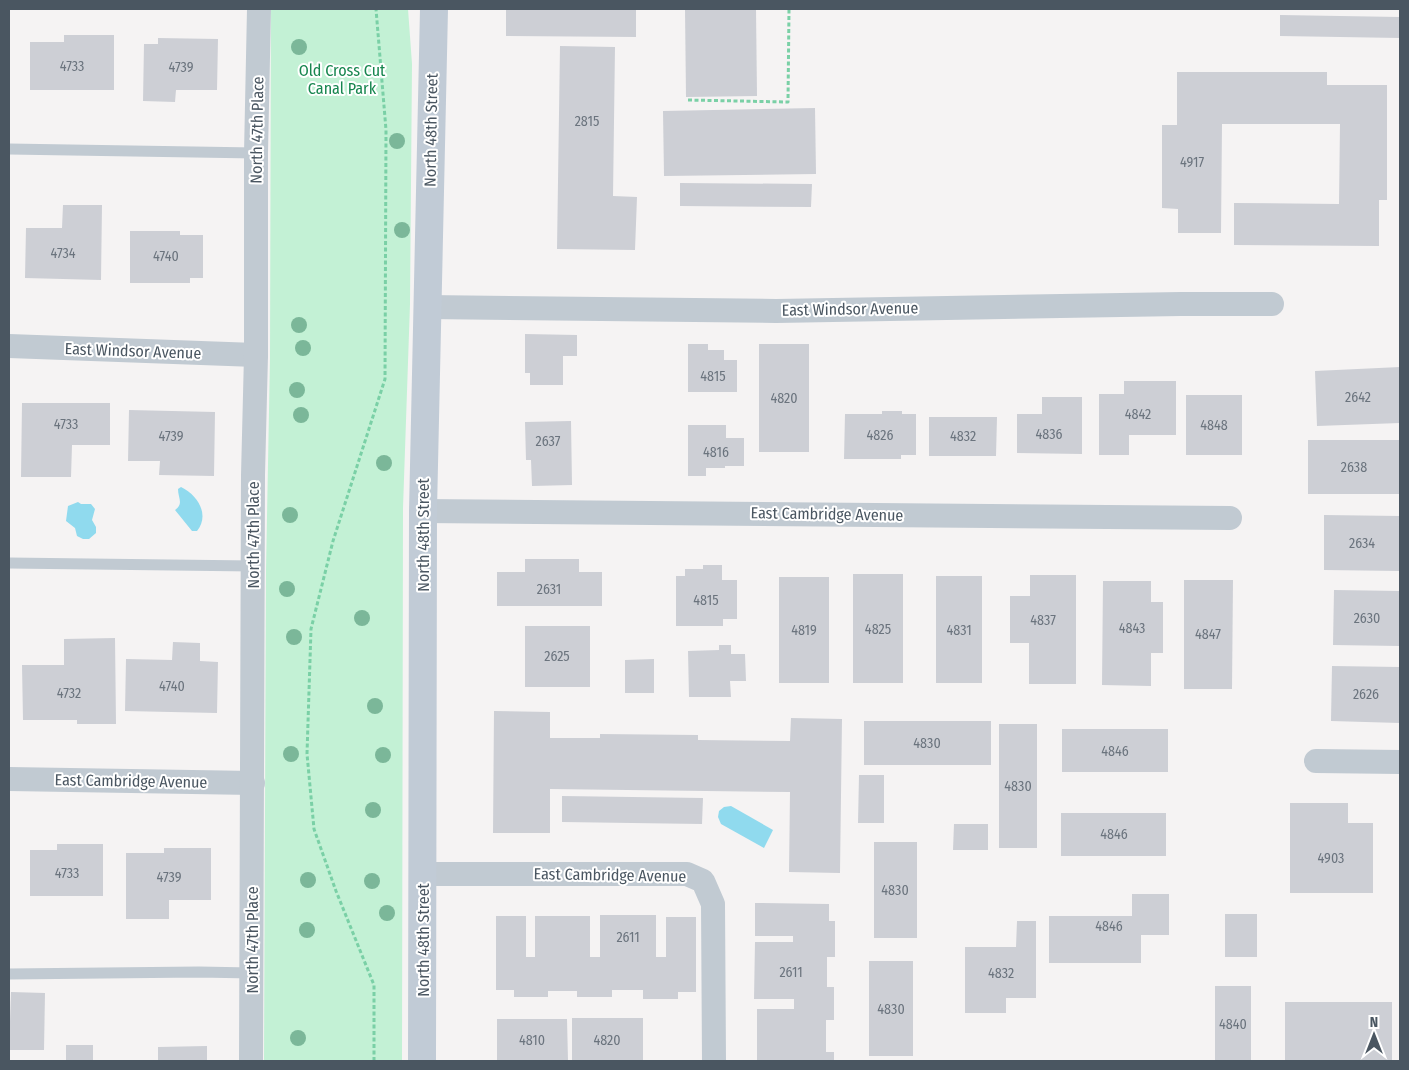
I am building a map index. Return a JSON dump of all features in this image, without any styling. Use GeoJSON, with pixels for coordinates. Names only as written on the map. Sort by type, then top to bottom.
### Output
{"type":"FeatureCollection","features":[{"type":"Feature","properties":{"kind":"street","name":"North 47th Place"},"geometry":{"type":"LineString","coordinates":[[251,1061],[256,153],[259,9]]}},
{"type":"Feature","properties":{"kind":"street","name":"North 48th Street"},"geometry":{"type":"LineString","coordinates":[[422,1061],[423,511],[434,9]]}},
{"type":"Feature","properties":{"kind":"street","name":"East Windsor Avenue"},"geometry":{"type":"LineString","coordinates":[[428,306],[776,311],[1272,304]]}},
{"type":"Feature","properties":{"kind":"street","name":"East Windsor Avenue"},"geometry":{"type":"LineString","coordinates":[[9,346],[256,355]]}},
{"type":"Feature","properties":{"kind":"street","name":"East Cambridge Avenue"},"geometry":{"type":"LineString","coordinates":[[423,511],[1230,518]]}},
{"type":"Feature","properties":{"kind":"street"},"geometry":{"type":"LineString","coordinates":[[1316,760],[1400,762]]}},
{"type":"Feature","properties":{"kind":"street","name":"East Cambridge Avenue"},"geometry":{"type":"LineString","coordinates":[[9,779],[252,783]]}},
{"type":"Feature","properties":{"kind":"street","name":"East Cambridge Avenue"},"geometry":{"type":"LineString","coordinates":[[423,874],[687,874],[703,881],[714,904],[714,1061]]}},
{"type":"Feature","properties":{"kind":"lane"},"geometry":{"type":"LineString","coordinates":[[9,149],[256,153]]}},
{"type":"Feature","properties":{"kind":"lane"},"geometry":{"type":"LineString","coordinates":[[9,563],[253,566]]}},
{"type":"Feature","properties":{"kind":"lane"},"geometry":{"type":"LineString","coordinates":[[9,974],[252,973]]}},
{"type":"Feature","properties":{"kind":"path"},"geometry":{"type":"LineString","coordinates":[[374,1061],[374,985],[336,891],[314,829],[307,754],[311,629],[333,541],[385,378],[386,130],[376,9]]}},
{"type":"Feature","properties":{"kind":"path"},"geometry":{"type":"LineString","coordinates":[[688,100],[788,102],[789,9]]}},
{"type":"Feature","properties":{"kind":"green space","name":"Old Cross Cut Canal Park"},"geometry":{"type":"Polygon","coordinates":[[[271,9],[408,9],[412,64],[410,304],[403,508],[402,1061],[264,1061],[271,9]]]}},
{"type":"Feature","properties":{"kind":"water"},"geometry":{"type":"Polygon","coordinates":[[[181,487],[193,495],[200,506],[202,518],[201,525],[197,531],[192,531],[175,510],[180,503],[178,489],[181,487]]]}},
{"type":"Feature","properties":{"kind":"water"},"geometry":{"type":"Polygon","coordinates":[[[78,502],[81,504],[91,504],[95,509],[92,520],[96,527],[96,533],[89,539],[77,536],[75,528],[66,521],[68,506],[78,502]]]}},
{"type":"Feature","properties":{"kind":"water"},"geometry":{"type":"Polygon","coordinates":[[[731,806],[773,830],[764,848],[721,824],[718,817],[719,811],[724,807],[731,806]]]}},
{"type":"Feature","properties":{"kind":"building"},"geometry":{"type":"Polygon","coordinates":[[[506,9],[636,9],[636,37],[506,36],[506,9]]]}},
{"type":"Feature","properties":{"kind":"building"},"geometry":{"type":"Polygon","coordinates":[[[685,9],[756,9],[757,96],[686,97],[685,9]]]}},
{"type":"Feature","properties":{"kind":"building"},"geometry":{"type":"Polygon","coordinates":[[[1280,15],[1400,17],[1400,38],[1280,36],[1280,15]]]}},
{"type":"Feature","properties":{"kind":"building"},"geometry":{"type":"Polygon","coordinates":[[[64,35],[114,35],[114,90],[30,90],[30,42],[64,42],[64,35]]]}},
{"type":"Feature","properties":{"kind":"building"},"geometry":{"type":"Polygon","coordinates":[[[158,38],[218,39],[217,90],[176,90],[175,102],[143,101],[144,44],[158,44],[158,38]]]}},
{"type":"Feature","properties":{"kind":"building"},"geometry":{"type":"Polygon","coordinates":[[[560,46],[615,47],[613,196],[637,197],[635,250],[557,249],[560,46]]]}},
{"type":"Feature","properties":{"kind":"building"},"geometry":{"type":"Polygon","coordinates":[[[1177,72],[1327,72],[1327,85],[1387,85],[1387,200],[1379,200],[1379,246],[1234,245],[1234,203],[1339,204],[1340,124],[1222,124],[1221,233],[1178,233],[1178,209],[1162,208],[1162,125],[1177,125],[1177,72]]]}},
{"type":"Feature","properties":{"kind":"building"},"geometry":{"type":"Polygon","coordinates":[[[815,108],[816,174],[664,176],[663,111],[815,108]]]}},
{"type":"Feature","properties":{"kind":"building"},"geometry":{"type":"Polygon","coordinates":[[[680,183],[812,184],[811,207],[680,206],[680,183]]]}},
{"type":"Feature","properties":{"kind":"building"},"geometry":{"type":"Polygon","coordinates":[[[63,205],[102,205],[101,280],[25,278],[26,228],[62,228],[63,205]]]}},
{"type":"Feature","properties":{"kind":"building"},"geometry":{"type":"Polygon","coordinates":[[[130,231],[180,231],[180,235],[203,235],[203,278],[190,278],[190,283],[130,283],[130,231]]]}},
{"type":"Feature","properties":{"kind":"building"},"geometry":{"type":"Polygon","coordinates":[[[525,334],[577,335],[577,356],[563,356],[563,385],[530,385],[530,373],[525,373],[525,334]]]}},
{"type":"Feature","properties":{"kind":"building"},"geometry":{"type":"Polygon","coordinates":[[[688,344],[708,344],[708,350],[724,350],[724,360],[737,360],[737,392],[688,392],[688,344]]]}},
{"type":"Feature","properties":{"kind":"building"},"geometry":{"type":"Polygon","coordinates":[[[759,344],[809,344],[809,452],[759,452],[759,344]]]}},
{"type":"Feature","properties":{"kind":"building"},"geometry":{"type":"Polygon","coordinates":[[[1400,367],[1400,423],[1317,426],[1315,371],[1400,367]]]}},
{"type":"Feature","properties":{"kind":"building"},"geometry":{"type":"Polygon","coordinates":[[[1124,381],[1176,381],[1176,435],[1129,435],[1129,455],[1099,455],[1099,394],[1124,394],[1124,381]]]}},
{"type":"Feature","properties":{"kind":"building"},"geometry":{"type":"Polygon","coordinates":[[[1186,395],[1242,395],[1242,455],[1186,455],[1186,395]]]}},
{"type":"Feature","properties":{"kind":"building"},"geometry":{"type":"Polygon","coordinates":[[[1042,397],[1082,397],[1082,454],[1017,453],[1017,414],[1042,414],[1042,397]]]}},
{"type":"Feature","properties":{"kind":"building"},"geometry":{"type":"Polygon","coordinates":[[[22,403],[110,403],[110,445],[72,445],[71,477],[21,477],[22,403]]]}},
{"type":"Feature","properties":{"kind":"building"},"geometry":{"type":"Polygon","coordinates":[[[129,410],[215,412],[214,476],[159,475],[160,461],[128,461],[129,410]]]}},
{"type":"Feature","properties":{"kind":"building"},"geometry":{"type":"Polygon","coordinates":[[[882,411],[902,411],[902,414],[916,414],[916,455],[901,455],[901,459],[844,459],[845,414],[882,414],[882,411]]]}},
{"type":"Feature","properties":{"kind":"building"},"geometry":{"type":"Polygon","coordinates":[[[929,417],[997,417],[996,456],[929,456],[929,417]]]}},
{"type":"Feature","properties":{"kind":"building"},"geometry":{"type":"Polygon","coordinates":[[[571,421],[572,485],[532,486],[531,460],[526,460],[525,422],[571,421]]]}},
{"type":"Feature","properties":{"kind":"building"},"geometry":{"type":"Polygon","coordinates":[[[688,425],[726,425],[726,438],[744,438],[744,466],[706,468],[706,476],[688,476],[688,425]]]}},
{"type":"Feature","properties":{"kind":"building"},"geometry":{"type":"Polygon","coordinates":[[[1308,440],[1400,440],[1400,494],[1308,494],[1308,440]]]}},
{"type":"Feature","properties":{"kind":"building"},"geometry":{"type":"Polygon","coordinates":[[[1324,515],[1400,516],[1400,571],[1324,570],[1324,515]]]}},
{"type":"Feature","properties":{"kind":"building"},"geometry":{"type":"Polygon","coordinates":[[[525,559],[579,559],[579,572],[602,572],[602,606],[497,606],[497,572],[525,572],[525,559]]]}},
{"type":"Feature","properties":{"kind":"building"},"geometry":{"type":"Polygon","coordinates":[[[703,565],[722,565],[722,580],[737,580],[737,619],[723,619],[723,626],[676,626],[676,576],[685,576],[685,569],[703,569],[703,565]]]}},
{"type":"Feature","properties":{"kind":"building"},"geometry":{"type":"Polygon","coordinates":[[[853,574],[903,574],[903,683],[853,683],[853,574]]]}},
{"type":"Feature","properties":{"kind":"building"},"geometry":{"type":"Polygon","coordinates":[[[1030,575],[1076,575],[1076,684],[1029,684],[1029,643],[1010,643],[1010,596],[1030,596],[1030,575]]]}},
{"type":"Feature","properties":{"kind":"building"},"geometry":{"type":"Polygon","coordinates":[[[936,576],[982,576],[982,683],[936,683],[936,576]]]}},
{"type":"Feature","properties":{"kind":"building"},"geometry":{"type":"Polygon","coordinates":[[[779,577],[829,577],[829,683],[779,683],[779,577]]]}},
{"type":"Feature","properties":{"kind":"building"},"geometry":{"type":"Polygon","coordinates":[[[1184,580],[1233,580],[1232,689],[1184,689],[1184,580]]]}},
{"type":"Feature","properties":{"kind":"building"},"geometry":{"type":"Polygon","coordinates":[[[1103,581],[1151,581],[1151,602],[1163,602],[1163,653],[1151,653],[1151,686],[1102,685],[1103,581]]]}},
{"type":"Feature","properties":{"kind":"building"},"geometry":{"type":"Polygon","coordinates":[[[1334,590],[1400,591],[1400,646],[1333,645],[1334,590]]]}},
{"type":"Feature","properties":{"kind":"building"},"geometry":{"type":"Polygon","coordinates":[[[525,626],[590,626],[590,687],[525,687],[525,626]]]}},
{"type":"Feature","properties":{"kind":"building"},"geometry":{"type":"Polygon","coordinates":[[[115,638],[116,724],[77,724],[77,720],[23,720],[22,665],[64,665],[64,639],[115,638]]]}},
{"type":"Feature","properties":{"kind":"building"},"geometry":{"type":"Polygon","coordinates":[[[173,642],[200,643],[200,661],[218,662],[217,713],[125,711],[126,659],[172,660],[173,642]]]}},
{"type":"Feature","properties":{"kind":"building"},"geometry":{"type":"Polygon","coordinates":[[[719,645],[731,645],[731,654],[745,654],[746,681],[730,681],[731,697],[689,697],[688,651],[719,650],[719,645]]]}},
{"type":"Feature","properties":{"kind":"building"},"geometry":{"type":"Polygon","coordinates":[[[654,659],[654,693],[625,693],[625,660],[654,659]]]}},
{"type":"Feature","properties":{"kind":"building"},"geometry":{"type":"Polygon","coordinates":[[[1332,666],[1400,667],[1400,723],[1331,721],[1332,666]]]}},
{"type":"Feature","properties":{"kind":"building"},"geometry":{"type":"Polygon","coordinates":[[[494,711],[550,712],[550,738],[600,738],[600,734],[698,735],[698,740],[790,741],[791,718],[842,719],[840,873],[789,872],[790,792],[550,789],[550,833],[493,833],[494,711]]]}},
{"type":"Feature","properties":{"kind":"building"},"geometry":{"type":"Polygon","coordinates":[[[864,721],[991,721],[991,765],[864,765],[864,721]]]}},
{"type":"Feature","properties":{"kind":"building"},"geometry":{"type":"Polygon","coordinates":[[[999,724],[1037,724],[1037,848],[999,848],[999,724]]]}},
{"type":"Feature","properties":{"kind":"building"},"geometry":{"type":"Polygon","coordinates":[[[1062,729],[1168,729],[1168,772],[1062,772],[1062,729]]]}},
{"type":"Feature","properties":{"kind":"building"},"geometry":{"type":"Polygon","coordinates":[[[859,775],[884,775],[884,823],[858,823],[859,775]]]}},
{"type":"Feature","properties":{"kind":"building"},"geometry":{"type":"Polygon","coordinates":[[[562,796],[703,798],[702,824],[562,822],[562,796]]]}},
{"type":"Feature","properties":{"kind":"building"},"geometry":{"type":"Polygon","coordinates":[[[1290,803],[1348,803],[1348,823],[1373,823],[1373,893],[1290,893],[1290,803]]]}},
{"type":"Feature","properties":{"kind":"building"},"geometry":{"type":"Polygon","coordinates":[[[1061,813],[1166,813],[1166,856],[1061,856],[1061,813]]]}},
{"type":"Feature","properties":{"kind":"building"},"geometry":{"type":"Polygon","coordinates":[[[954,824],[988,824],[988,850],[953,850],[954,824]]]}},
{"type":"Feature","properties":{"kind":"building"},"geometry":{"type":"Polygon","coordinates":[[[874,842],[917,842],[917,938],[874,938],[874,842]]]}},
{"type":"Feature","properties":{"kind":"building"},"geometry":{"type":"Polygon","coordinates":[[[57,844],[103,844],[103,896],[30,896],[30,850],[57,850],[57,844]]]}},
{"type":"Feature","properties":{"kind":"building"},"geometry":{"type":"Polygon","coordinates":[[[164,848],[211,848],[211,900],[169,900],[169,919],[126,919],[126,853],[164,853],[164,848]]]}},
{"type":"Feature","properties":{"kind":"building"},"geometry":{"type":"Polygon","coordinates":[[[1132,894],[1169,894],[1169,935],[1141,935],[1141,963],[1049,963],[1049,916],[1132,916],[1132,894]]]}},
{"type":"Feature","properties":{"kind":"building"},"geometry":{"type":"Polygon","coordinates":[[[755,903],[829,904],[829,921],[835,921],[835,957],[827,957],[827,987],[834,987],[834,1020],[826,1020],[826,1052],[834,1052],[834,1061],[757,1061],[757,1009],[794,1009],[794,999],[754,999],[755,942],[793,942],[793,936],[755,936],[755,903]]]}},
{"type":"Feature","properties":{"kind":"building"},"geometry":{"type":"Polygon","coordinates":[[[1225,914],[1257,914],[1257,957],[1225,957],[1225,914]]]}},
{"type":"Feature","properties":{"kind":"building"},"geometry":{"type":"Polygon","coordinates":[[[600,915],[656,915],[656,957],[666,957],[666,917],[696,917],[696,992],[678,992],[678,999],[643,999],[643,990],[612,990],[612,997],[577,997],[577,991],[548,991],[548,997],[514,997],[514,990],[496,990],[496,916],[526,916],[526,957],[535,957],[535,916],[590,916],[590,957],[600,957],[600,915]]]}},
{"type":"Feature","properties":{"kind":"building"},"geometry":{"type":"Polygon","coordinates":[[[1017,921],[1036,921],[1036,998],[1006,998],[1006,1013],[965,1013],[965,947],[1016,947],[1017,921]]]}},
{"type":"Feature","properties":{"kind":"building"},"geometry":{"type":"Polygon","coordinates":[[[869,961],[913,961],[913,1056],[869,1056],[869,961]]]}},
{"type":"Feature","properties":{"kind":"building"},"geometry":{"type":"Polygon","coordinates":[[[1215,986],[1251,986],[1251,1061],[1215,1061],[1215,986]]]}},
{"type":"Feature","properties":{"kind":"building"},"geometry":{"type":"Polygon","coordinates":[[[11,992],[45,993],[44,1050],[9,1050],[11,992]]]}},
{"type":"Feature","properties":{"kind":"building"},"geometry":{"type":"Polygon","coordinates":[[[1285,1002],[1392,1002],[1392,1061],[1285,1061],[1285,1002]]]}},
{"type":"Feature","properties":{"kind":"building"},"geometry":{"type":"Polygon","coordinates":[[[572,1018],[643,1018],[643,1061],[572,1061],[572,1018]]]}},
{"type":"Feature","properties":{"kind":"building"},"geometry":{"type":"Polygon","coordinates":[[[497,1019],[567,1019],[568,1061],[497,1061],[497,1019]]]}},
{"type":"Feature","properties":{"kind":"building"},"geometry":{"type":"Polygon","coordinates":[[[66,1045],[93,1045],[93,1061],[66,1061],[66,1045]]]}},
{"type":"Feature","properties":{"kind":"building"},"geometry":{"type":"Polygon","coordinates":[[[207,1046],[207,1061],[158,1061],[158,1047],[207,1046]]]}}]}
